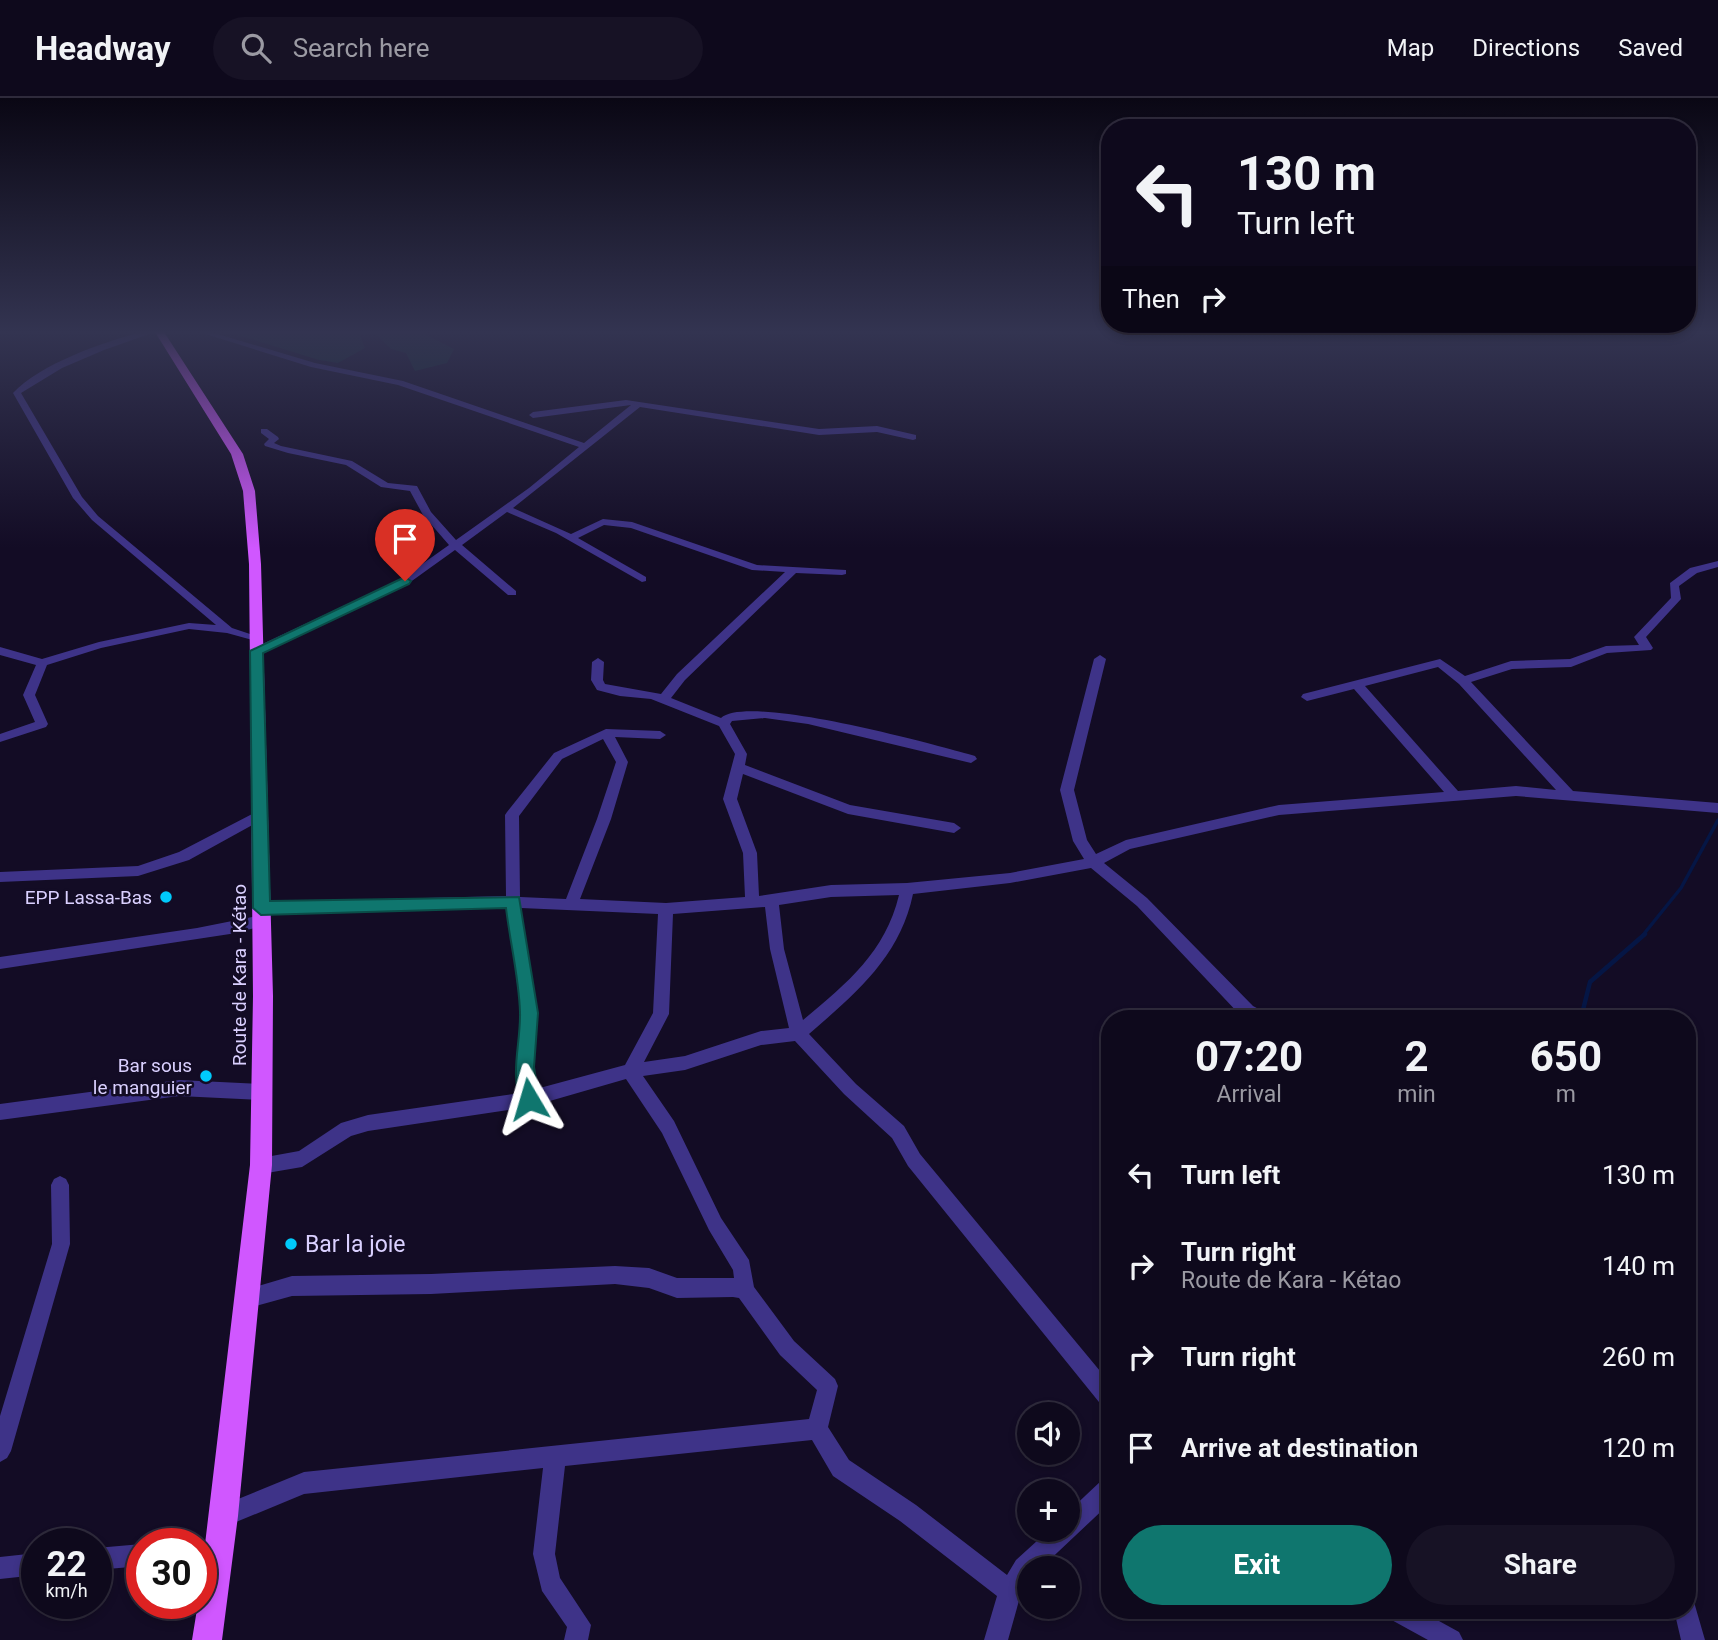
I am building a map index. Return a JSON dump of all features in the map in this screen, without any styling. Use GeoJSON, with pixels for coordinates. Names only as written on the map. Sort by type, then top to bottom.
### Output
{"type":"FeatureCollection","features":[{"type":"Feature","properties":{"kind":"main road","name":"Route de Kara - Kétao"},"geometry":{"type":"LineString","coordinates":[[207,404],[224,430],[243,469],[249,491],[255,564],[262,915],[261,1165],[224,1516],[217,1532]]}},
{"type":"Feature","properties":{"kind":"main road","name":"Route de Kara - Kétao"},"geometry":{"type":"LineString","coordinates":[[207,1640],[208,1619]]}},
{"type":"Feature","properties":{"kind":"street"},"geometry":{"type":"LineString","coordinates":[[23,404],[78,498],[96,518],[228,630],[256,645],[309,629],[405,581],[507,509],[638,404]]}},
{"type":"Feature","properties":{"kind":"street"},"geometry":{"type":"LineString","coordinates":[[461,404],[584,446]]}},
{"type":"Feature","properties":{"kind":"street"},"geometry":{"type":"LineString","coordinates":[[533,415],[598,404]]}},
{"type":"Feature","properties":{"kind":"street"},"geometry":{"type":"LineString","coordinates":[[645,404],[819,432],[877,429],[913,437]]}},
{"type":"Feature","properties":{"kind":"street"},"geometry":{"type":"LineString","coordinates":[[264,430],[275,439],[268,444],[279,449],[295,451],[303,457],[346,462],[365,469],[382,485],[414,488],[415,499],[442,533],[458,544],[478,569],[512,593]]}},
{"type":"Feature","properties":{"kind":"street"},"geometry":{"type":"LineString","coordinates":[[507,509],[532,518],[642,579]]}},
{"type":"Feature","properties":{"kind":"street"},"geometry":{"type":"LineString","coordinates":[[570,538],[603,522],[632,524],[756,568],[791,572],[842,572]]}},
{"type":"Feature","properties":{"kind":"street"},"geometry":{"type":"LineString","coordinates":[[1463,681],[1511,665],[1571,663],[1606,650],[1647,648],[1640,637],[1676,599],[1674,585],[1679,579],[1699,567],[1718,564]]}},
{"type":"Feature","properties":{"kind":"street"},"geometry":{"type":"LineString","coordinates":[[663,699],[708,651],[791,572]]}},
{"type":"Feature","properties":{"kind":"street"},"geometry":{"type":"LineString","coordinates":[[0,651],[42,663],[152,631],[189,625],[228,630]]}},
{"type":"Feature","properties":{"kind":"street"},"geometry":{"type":"LineString","coordinates":[[1100,659],[1067,790],[1080,841],[1094,862],[1142,902],[1249,1010]]}},
{"type":"Feature","properties":{"kind":"street"},"geometry":{"type":"LineString","coordinates":[[598,662],[597,680],[601,687],[663,699],[723,723],[741,754],[730,799],[750,853],[752,902]]}},
{"type":"Feature","properties":{"kind":"street"},"geometry":{"type":"LineString","coordinates":[[0,738],[42,724],[29,695],[42,663]]}},
{"type":"Feature","properties":{"kind":"street"},"geometry":{"type":"LineString","coordinates":[[1307,697],[1440,663],[1463,681],[1568,794]]}},
{"type":"Feature","properties":{"kind":"street"},"geometry":{"type":"LineString","coordinates":[[1357,686],[1455,796]]}},
{"type":"Feature","properties":{"kind":"street"},"geometry":{"type":"LineString","coordinates":[[723,723],[729,717],[765,714],[808,720],[971,759]]}},
{"type":"Feature","properties":{"kind":"street"},"geometry":{"type":"LineString","coordinates":[[529,1099],[524,1067],[529,1013],[513,902],[512,815],[558,756],[606,733],[660,735]]}},
{"type":"Feature","properties":{"kind":"street"},"geometry":{"type":"LineString","coordinates":[[570,905],[604,819],[622,762],[606,733]]}},
{"type":"Feature","properties":{"kind":"street"},"geometry":{"type":"LineString","coordinates":[[738,767],[848,809],[954,828]]}},
{"type":"Feature","properties":{"kind":"street"},"geometry":{"type":"LineString","coordinates":[[0,963],[47,954],[228,930],[262,915],[513,902],[666,909],[771,901],[831,891],[907,890],[1010,878],[1094,862],[1126,845],[1279,810],[1516,791],[1718,808]]}},
{"type":"Feature","properties":{"kind":"street"},"geometry":{"type":"LineString","coordinates":[[0,877],[138,871],[184,856],[260,815]]}},
{"type":"Feature","properties":{"kind":"street"},"geometry":{"type":"LineString","coordinates":[[261,1165],[302,1159],[347,1129],[368,1123],[529,1099],[630,1071],[685,1063],[761,1038],[798,1034],[866,976],[898,928],[907,890]]}},
{"type":"Feature","properties":{"kind":"street"},"geometry":{"type":"LineString","coordinates":[[771,901],[778,950],[798,1034],[849,1089],[898,1132],[914,1160],[1101,1389]]}},
{"type":"Feature","properties":{"kind":"street"},"geometry":{"type":"LineString","coordinates":[[630,1071],[661,1014],[666,909]]}},
{"type":"Feature","properties":{"kind":"street"},"geometry":{"type":"LineString","coordinates":[[630,1071],[668,1127],[715,1224],[742,1267],[745,1291],[787,1348],[828,1386],[817,1429],[841,1468],[908,1513],[1010,1592]]}},
{"type":"Feature","properties":{"kind":"street"},"geometry":{"type":"LineString","coordinates":[[0,1112],[179,1088],[262,1092]]}},
{"type":"Feature","properties":{"kind":"street"},"geometry":{"type":"LineString","coordinates":[[0,1451],[61,1244],[61,1185]]}},
{"type":"Feature","properties":{"kind":"street"},"geometry":{"type":"LineString","coordinates":[[245,1300],[292,1286],[431,1284],[615,1275],[649,1278],[677,1288],[723,1286],[745,1291]]}},
{"type":"Feature","properties":{"kind":"street"},"geometry":{"type":"LineString","coordinates":[[224,1516],[304,1483],[817,1429]]}},
{"type":"Feature","properties":{"kind":"street"},"geometry":{"type":"LineString","coordinates":[[555,1457],[544,1554],[550,1583],[579,1625],[576,1640]]}},
{"type":"Feature","properties":{"kind":"street"},"geometry":{"type":"LineString","coordinates":[[1080,1515],[1101,1496]]}},
{"type":"Feature","properties":{"kind":"street"},"geometry":{"type":"LineString","coordinates":[[996,1640],[1010,1592],[1024,1568],[1051,1542]]}},
{"type":"Feature","properties":{"kind":"street"},"geometry":{"type":"LineString","coordinates":[[0,1568],[21,1566]]}},
{"type":"Feature","properties":{"kind":"street"},"geometry":{"type":"LineString","coordinates":[[1412,1619],[1451,1640]]}},
{"type":"Feature","properties":{"kind":"street"},"geometry":{"type":"LineString","coordinates":[[1688,1619],[1693,1640]]}},
{"type":"Feature","properties":{"kind":"waterway"},"geometry":{"type":"LineString","coordinates":[[1643,935],[1681,888],[1718,820]]}},
{"type":"Feature","properties":{"kind":"waterway"},"geometry":{"type":"LineString","coordinates":[[1583,1010],[1590,982],[1645,934]]}},
{"type":"Feature","properties":{"kind":"place","name":"EPP Lassa-Bas"},"geometry":{"type":"Point","coordinates":[166,897]}},
{"type":"Feature","properties":{"kind":"place","name":"Bar sous le manguier"},"geometry":{"type":"Point","coordinates":[206,1076]}},
{"type":"Feature","properties":{"kind":"place","name":"Bar la joie"},"geometry":{"type":"Point","coordinates":[291,1244]}},
{"type":"Feature","properties":{"kind":"route"},"geometry":{"type":"LineString","coordinates":[[405,581],[309,629],[256,651],[261,908],[513,902],[529,1013],[524,1067],[529,1099]]}}]}
